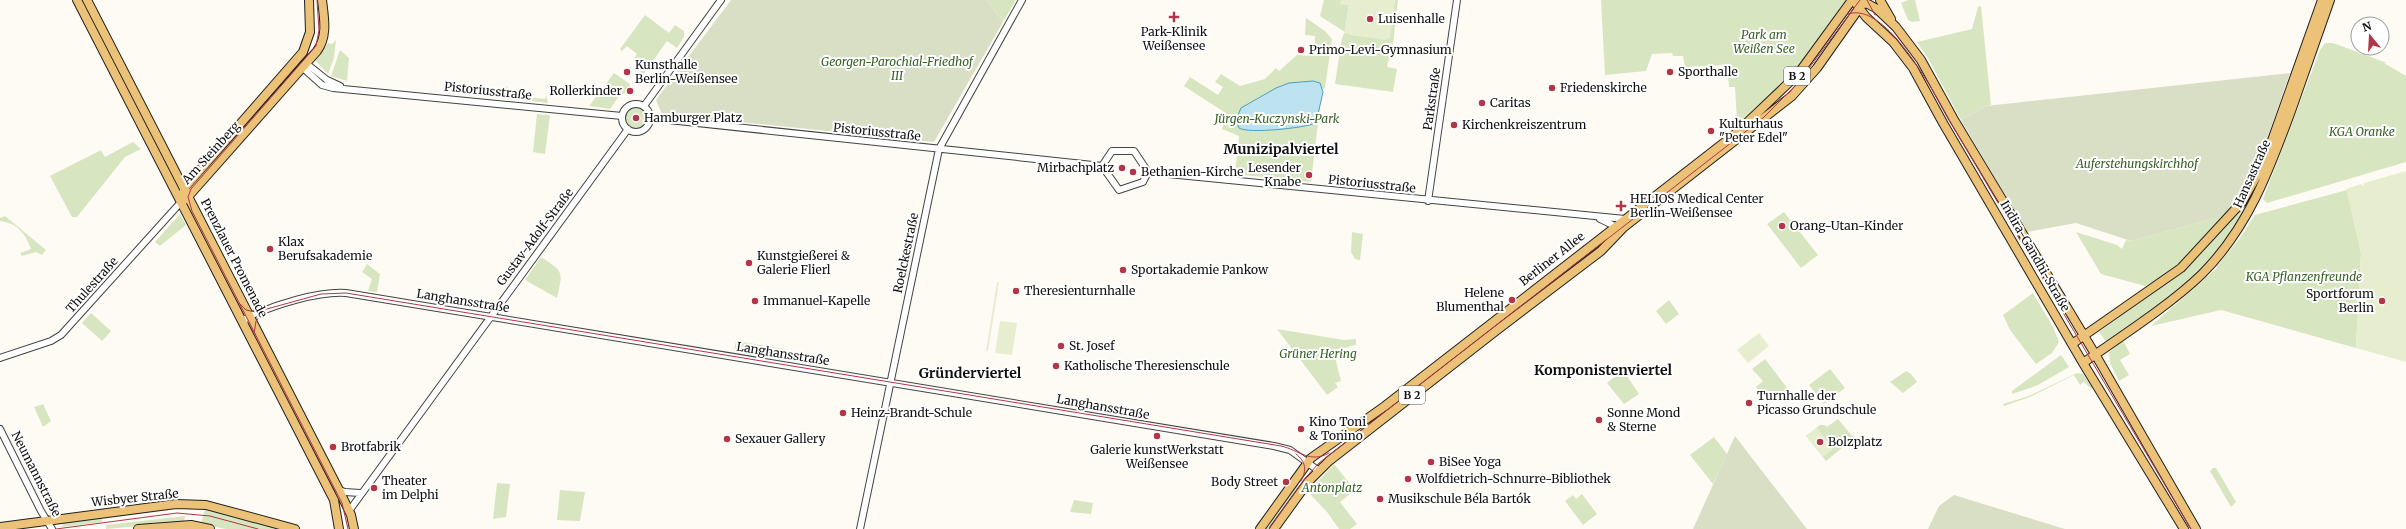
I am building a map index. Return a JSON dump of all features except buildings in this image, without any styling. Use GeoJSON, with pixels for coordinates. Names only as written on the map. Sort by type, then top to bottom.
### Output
{"type":"FeatureCollection","features":[{"type":"Feature","properties":{"kind":"main road","name":"Prenzlauer Promenade"},"geometry":{"type":"LineString","coordinates":[[76,0],[129,101],[186,199],[250,316],[349,511],[354,529]]}},
{"type":"Feature","properties":{"kind":"main road"},"geometry":{"type":"LineString","coordinates":[[87,0],[184,188]]}},
{"type":"Feature","properties":{"kind":"main road"},"geometry":{"type":"LineString","coordinates":[[302,64],[309,39],[309,0]]}},
{"type":"Feature","properties":{"kind":"main road","name":"Am Steinberg"},"geometry":{"type":"LineString","coordinates":[[186,199],[184,188],[322,45],[325,33],[322,0]]}},
{"type":"Feature","properties":{"kind":"main road","name":"Indira-Gandhi-Straße"},"geometry":{"type":"LineString","coordinates":[[1880,0],[1896,27],[1921,60],[1952,118],[2095,354],[2196,529]]}},
{"type":"Feature","properties":{"kind":"main road","name":"Hansastraße"},"geometry":{"type":"LineString","coordinates":[[2072,344],[2181,268],[2217,231],[2244,198],[2264,162],[2322,0]]}},
{"type":"Feature","properties":{"kind":"main road","name":"Hansastraße"},"geometry":{"type":"LineString","coordinates":[[2083,363],[2185,289],[2202,274],[2233,238],[2252,208],[2267,177],[2330,0]]}},
{"type":"Feature","properties":{"kind":"main road","name":"Indira-Gandhi-Straße"},"geometry":{"type":"LineString","coordinates":[[1857,3],[1877,9],[1896,27]]}},
{"type":"Feature","properties":{"kind":"main road","name":"Indira-Gandhi-Straße"},"geometry":{"type":"LineString","coordinates":[[1857,3],[1866,17],[1892,42],[1913,68],[2083,363],[2127,433],[2184,529]]}},
{"type":"Feature","properties":{"kind":"main road","name":"Berliner Allee"},"geometry":{"type":"LineString","coordinates":[[1260,529],[1308,462],[1385,406],[1792,96],[1814,73],[1851,19],[1857,3]]}},
{"type":"Feature","properties":{"kind":"main road","name":"Berliner Allee"},"geometry":{"type":"LineString","coordinates":[[1274,529],[1319,471],[1394,410],[1601,251],[1625,219],[1734,135],[1789,84],[1857,3]]}},
{"type":"Feature","properties":{"kind":"main road"},"geometry":{"type":"LineString","coordinates":[[1851,19],[1857,15],[1866,17]]}},
{"type":"Feature","properties":{"kind":"main road","name":"Am Steinberg"},"geometry":{"type":"LineString","coordinates":[[186,199],[302,64]]}},
{"type":"Feature","properties":{"kind":"main road"},"geometry":{"type":"LineString","coordinates":[[129,101],[137,97]]}},
{"type":"Feature","properties":{"kind":"main road","name":"Prenzlauer Promenade"},"geometry":{"type":"LineString","coordinates":[[186,199],[244,324],[334,500],[339,529]]}},
{"type":"Feature","properties":{"kind":"main road"},"geometry":{"type":"LineString","coordinates":[[2127,433],[2136,427]]}},
{"type":"Feature","properties":{"kind":"main road","name":"Wisbyer Straße"},"geometry":{"type":"LineString","coordinates":[[0,527],[157,505],[196,504],[295,529]]}},
{"type":"Feature","properties":{"kind":"main road"},"geometry":{"type":"LineString","coordinates":[[138,529],[185,525],[210,529]]}},
{"type":"Feature","properties":{"kind":"street"},"geometry":{"type":"LineString","coordinates":[[644,106],[721,0]]}},
{"type":"Feature","properties":{"kind":"street","name":"Roelckestraße"},"geometry":{"type":"LineString","coordinates":[[860,529],[939,149],[1022,0]]}},
{"type":"Feature","properties":{"kind":"street","name":"Parkstraße"},"geometry":{"type":"LineString","coordinates":[[1428,200],[1457,0]]}},
{"type":"Feature","properties":{"kind":"street","name":"Pistoriusstraße"},"geometry":{"type":"LineString","coordinates":[[302,64],[327,80],[351,88],[622,116]]}},
{"type":"Feature","properties":{"kind":"street"},"geometry":{"type":"LineString","coordinates":[[639,104],[644,106],[649,112],[650,118],[648,126],[641,131],[628,129],[624,125],[622,116],[630,105],[639,104]]}},
{"type":"Feature","properties":{"kind":"street","name":"Pistoriusstraße"},"geometry":{"type":"LineString","coordinates":[[650,118],[1102,166]]}},
{"type":"Feature","properties":{"kind":"street","name":"Gustav-Adolf-Straße"},"geometry":{"type":"LineString","coordinates":[[349,511],[360,493],[628,129]]}},
{"type":"Feature","properties":{"kind":"street"},"geometry":{"type":"LineString","coordinates":[[1112,151],[1134,151],[1148,172],[1140,185],[1119,190],[1102,166],[1112,151]]}},
{"type":"Feature","properties":{"kind":"street","name":"Pistoriusstraße"},"geometry":{"type":"LineString","coordinates":[[1148,172],[1625,219]]}},
{"type":"Feature","properties":{"kind":"street","name":"Thulestraße"},"geometry":{"type":"LineString","coordinates":[[0,358],[51,341],[61,335],[186,199]]}},
{"type":"Feature","properties":{"kind":"street","name":"Pistoriusstraße"},"geometry":{"type":"LineString","coordinates":[[1595,217],[1618,228]]}},
{"type":"Feature","properties":{"kind":"street","name":"Langhansstraße"},"geometry":{"type":"LineString","coordinates":[[250,316],[321,295],[336,293],[891,382],[1284,448],[1292,450],[1319,471]]}},
{"type":"Feature","properties":{"kind":"street"},"geometry":{"type":"LineString","coordinates":[[244,324],[245,319],[250,316]]}},
{"type":"Feature","properties":{"kind":"street","name":"Neumannstraße"},"geometry":{"type":"LineString","coordinates":[[0,429],[46,521],[52,529]]}},
{"type":"Feature","properties":{"kind":"street"},"geometry":{"type":"LineString","coordinates":[[338,490],[360,493]]}},
{"type":"Feature","properties":{"kind":"green space","name":"Georgen-Parochial-Friedhof III"},"geometry":{"type":"Polygon","coordinates":[[[731,0],[987,0],[1003,22],[934,142],[662,114],[656,100],[731,0]]]}},
{"type":"Feature","properties":{"kind":"green space"},"geometry":{"type":"Polygon","coordinates":[[[987,0],[1016,0],[1003,22],[987,0]]]}},
{"type":"Feature","properties":{"kind":"green space"},"geometry":{"type":"Polygon","coordinates":[[[1324,0],[1341,0],[1341,4],[1349,5],[1345,32],[1320,16],[1324,0]]]}},
{"type":"Feature","properties":{"kind":"green space","name":"Luisenhalle"},"geometry":{"type":"Polygon","coordinates":[[[1341,0],[1395,0],[1390,38],[1385,40],[1352,35],[1345,32],[1349,5],[1340,4],[1341,0]]]}},
{"type":"Feature","properties":{"kind":"green space"},"geometry":{"type":"Polygon","coordinates":[[[1395,0],[1398,0],[1393,44],[1387,43],[1391,50],[1387,67],[1397,69],[1393,92],[1335,84],[1342,38],[1345,32],[1352,35],[1388,39],[1395,0]]]}},
{"type":"Feature","properties":{"kind":"green space","name":"Park am Weißen See"},"geometry":{"type":"Polygon","coordinates":[[[1601,0],[1847,0],[1794,73],[1739,124],[1737,120],[1735,87],[1729,87],[1727,65],[1685,67],[1683,56],[1673,56],[1672,53],[1652,54],[1646,71],[1605,75],[1601,0]]]}},
{"type":"Feature","properties":{"kind":"green space"},"geometry":{"type":"Polygon","coordinates":[[[1908,0],[1915,0],[1920,21],[1912,22],[1908,20],[1901,3],[1908,0]]]}},
{"type":"Feature","properties":{"kind":"green space"},"geometry":{"type":"Polygon","coordinates":[[[1981,6],[1991,105],[1986,106],[1961,120],[1929,60],[1917,42],[1972,29],[1978,7],[1981,6]]]}},
{"type":"Feature","properties":{"kind":"green space"},"geometry":{"type":"Polygon","coordinates":[[[645,15],[669,33],[675,25],[684,31],[684,37],[677,48],[667,41],[643,75],[639,70],[639,64],[633,60],[637,54],[627,46],[622,51],[620,49],[645,15]]]}},
{"type":"Feature","properties":{"kind":"green space","name":"Jürgen-Kuczynski-Park"},"geometry":{"type":"Polygon","coordinates":[[[1306,18],[1325,31],[1332,39],[1325,88],[1322,89],[1311,182],[1235,174],[1239,136],[1222,129],[1227,114],[1184,86],[1190,77],[1218,95],[1223,87],[1215,82],[1221,74],[1240,86],[1265,79],[1276,68],[1279,71],[1297,55],[1310,56],[1314,54],[1315,36],[1305,35],[1306,18]]]}},
{"type":"Feature","properties":{"kind":"green space"},"geometry":{"type":"Polygon","coordinates":[[[336,40],[334,58],[328,74],[315,60],[328,43],[332,44],[336,40]]]}},
{"type":"Feature","properties":{"kind":"green space","name":"KGA Oranke"},"geometry":{"type":"Polygon","coordinates":[[[2325,43],[2333,43],[2350,49],[2350,56],[2368,56],[2387,63],[2384,63],[2406,76],[2406,162],[2267,203],[2263,199],[2320,50],[2325,43]]]}},
{"type":"Feature","properties":{"kind":"green space"},"geometry":{"type":"Polygon","coordinates":[[[340,50],[349,58],[347,81],[331,76],[340,50]]]}},
{"type":"Feature","properties":{"kind":"green space"},"geometry":{"type":"Polygon","coordinates":[[[614,73],[630,84],[629,91],[619,96],[610,109],[589,106],[614,73]]]}},
{"type":"Feature","properties":{"kind":"green space","name":"Auferstehungskirchhof"},"geometry":{"type":"Polygon","coordinates":[[[2290,73],[2259,162],[2244,190],[2224,216],[2131,241],[2076,223],[2027,232],[1961,120],[1986,106],[2290,73]]]}},
{"type":"Feature","properties":{"kind":"green space"},"geometry":{"type":"Polygon","coordinates":[[[508,86],[506,89],[511,93],[513,90],[517,92],[516,96],[545,99],[546,95],[548,103],[499,97],[502,89],[508,86]]]}},
{"type":"Feature","properties":{"kind":"green space"},"geometry":{"type":"Polygon","coordinates":[[[636,106],[644,109],[647,117],[644,125],[636,128],[628,125],[625,117],[628,109],[636,106]]]}},
{"type":"Feature","properties":{"kind":"green space"},"geometry":{"type":"Polygon","coordinates":[[[537,114],[550,115],[545,154],[533,152],[537,114]]]}},
{"type":"Feature","properties":{"kind":"green space"},"geometry":{"type":"Polygon","coordinates":[[[133,142],[141,149],[125,157],[77,217],[72,217],[50,176],[101,150],[105,157],[133,142]]]}},
{"type":"Feature","properties":{"kind":"green space","name":"Sportforum Berlin"},"geometry":{"type":"Polygon","coordinates":[[[2406,171],[2406,362],[2356,348],[2361,253],[2346,189],[2361,184],[2363,186],[2364,183],[2406,171]]]}},
{"type":"Feature","properties":{"kind":"green space","name":"KGA Pflanzenfreunde"},"geometry":{"type":"Polygon","coordinates":[[[2347,190],[2361,253],[2356,348],[2221,310],[2151,326],[2217,268],[2217,266],[2240,238],[2255,215],[2347,190]]]}},
{"type":"Feature","properties":{"kind":"green space"},"geometry":{"type":"Polygon","coordinates":[[[2248,197],[2254,200],[2230,239],[2217,255],[2172,295],[2106,342],[2099,332],[2169,281],[2248,197]]]}},
{"type":"Feature","properties":{"kind":"green space"},"geometry":{"type":"Polygon","coordinates":[[[1784,212],[1818,255],[1801,268],[1767,224],[1784,212]]]}},
{"type":"Feature","properties":{"kind":"green space"},"geometry":{"type":"Polygon","coordinates":[[[180,214],[186,225],[160,246],[155,242],[180,214]]]}},
{"type":"Feature","properties":{"kind":"green space"},"geometry":{"type":"Polygon","coordinates":[[[5,216],[46,250],[42,255],[36,252],[22,256],[20,253],[31,249],[29,244],[20,230],[11,224],[0,221],[0,218],[5,216]]]}},
{"type":"Feature","properties":{"kind":"green space"},"geometry":{"type":"Polygon","coordinates":[[[2224,216],[2178,264],[2167,273],[2145,286],[2101,274],[2076,232],[2117,245],[2122,249],[2126,240],[2131,241],[2224,216]]]}},
{"type":"Feature","properties":{"kind":"green space"},"geometry":{"type":"Polygon","coordinates":[[[1352,232],[1363,234],[1360,260],[1355,259],[1351,252],[1352,232]]]}},
{"type":"Feature","properties":{"kind":"green space"},"geometry":{"type":"Polygon","coordinates":[[[541,257],[558,269],[560,273],[561,277],[557,298],[525,280],[541,257]]]}},
{"type":"Feature","properties":{"kind":"green space"},"geometry":{"type":"Polygon","coordinates":[[[367,264],[380,274],[377,292],[368,291],[372,279],[362,272],[367,264]]]}},
{"type":"Feature","properties":{"kind":"green space"},"geometry":{"type":"Polygon","coordinates":[[[997,282],[999,282],[988,351],[986,351],[997,282]]]}},
{"type":"Feature","properties":{"kind":"green space"},"geometry":{"type":"Polygon","coordinates":[[[2033,293],[2053,327],[2059,342],[2052,353],[2036,364],[2010,330],[2003,315],[2033,293]]]}},
{"type":"Feature","properties":{"kind":"green space"},"geometry":{"type":"Polygon","coordinates":[[[1669,300],[1679,314],[1666,324],[1656,311],[1669,300]]]}},
{"type":"Feature","properties":{"kind":"green space"},"geometry":{"type":"Polygon","coordinates":[[[91,313],[111,331],[102,341],[82,323],[91,313]]]}},
{"type":"Feature","properties":{"kind":"green space"},"geometry":{"type":"Polygon","coordinates":[[[1000,321],[1017,323],[1012,355],[995,353],[1000,321]]]}},
{"type":"Feature","properties":{"kind":"green space","name":"Grüner Hering"},"geometry":{"type":"Polygon","coordinates":[[[1277,329],[1344,340],[1356,339],[1356,345],[1340,349],[1336,361],[1341,381],[1335,383],[1338,387],[1327,395],[1277,329]]]}},
{"type":"Feature","properties":{"kind":"green space"},"geometry":{"type":"Polygon","coordinates":[[[1759,333],[1769,346],[1748,363],[1737,350],[1759,333]]]}},
{"type":"Feature","properties":{"kind":"green space"},"geometry":{"type":"Polygon","coordinates":[[[2123,340],[2130,354],[2120,360],[2129,375],[2119,381],[2110,363],[2109,352],[2123,340]]]}},
{"type":"Feature","properties":{"kind":"green space"},"geometry":{"type":"Polygon","coordinates":[[[736,341],[785,349],[783,359],[734,351],[736,341]]]}},
{"type":"Feature","properties":{"kind":"green space"},"geometry":{"type":"Polygon","coordinates":[[[2061,355],[2069,367],[2038,385],[2012,394],[2012,391],[2061,355]]]}},
{"type":"Feature","properties":{"kind":"green space"},"geometry":{"type":"Polygon","coordinates":[[[1765,359],[1788,389],[1769,403],[1756,387],[1763,381],[1752,369],[1765,359]]]}},
{"type":"Feature","properties":{"kind":"green space"},"geometry":{"type":"Polygon","coordinates":[[[1830,369],[1845,388],[1824,404],[1809,385],[1830,369]]]}},
{"type":"Feature","properties":{"kind":"green space"},"geometry":{"type":"Polygon","coordinates":[[[1623,370],[1639,394],[1624,404],[1607,383],[1623,370]]]}},
{"type":"Feature","properties":{"kind":"green space"},"geometry":{"type":"Polygon","coordinates":[[[1906,371],[1911,374],[1917,382],[1903,393],[1890,382],[1906,371]]]}},
{"type":"Feature","properties":{"kind":"green space"},"geometry":{"type":"Polygon","coordinates":[[[2077,373],[2083,374],[2093,388],[2091,389],[2084,382],[2080,385],[2074,375],[2030,397],[2004,406],[2003,404],[2029,396],[2077,373]]]}},
{"type":"Feature","properties":{"kind":"green space"},"geometry":{"type":"Polygon","coordinates":[[[43,404],[51,421],[43,427],[34,407],[43,404]]]}},
{"type":"Feature","properties":{"kind":"green space"},"geometry":{"type":"Polygon","coordinates":[[[1838,419],[1854,438],[1826,461],[1806,436],[1820,425],[1825,425],[1827,427],[1838,419]]]}},
{"type":"Feature","properties":{"kind":"green space","name":"Bolzplatz"},"geometry":{"type":"Polygon","coordinates":[[[1817,428],[1833,449],[1823,457],[1806,436],[1817,428]]]}},
{"type":"Feature","properties":{"kind":"green space"},"geometry":{"type":"Polygon","coordinates":[[[1735,436],[1807,529],[1693,529],[1735,436]]]}},
{"type":"Feature","properties":{"kind":"green space"},"geometry":{"type":"Polygon","coordinates":[[[1714,437],[1727,454],[1713,484],[1690,455],[1714,437]]]}},
{"type":"Feature","properties":{"kind":"green space","name":"Antonplatz"},"geometry":{"type":"Polygon","coordinates":[[[1334,464],[1355,490],[1340,502],[1357,524],[1350,529],[1339,529],[1327,512],[1308,492],[1334,464]]]}},
{"type":"Feature","properties":{"kind":"green space"},"geometry":{"type":"Polygon","coordinates":[[[2213,468],[2216,468],[2236,502],[2231,507],[2210,471],[2213,468]]]}},
{"type":"Feature","properties":{"kind":"green space"},"geometry":{"type":"Polygon","coordinates":[[[1299,481],[1297,484],[1300,487],[1272,529],[1263,529],[1299,481]]]}},
{"type":"Feature","properties":{"kind":"green space"},"geometry":{"type":"Polygon","coordinates":[[[497,483],[510,484],[506,517],[493,519],[497,483]]]}},
{"type":"Feature","properties":{"kind":"green space"},"geometry":{"type":"Polygon","coordinates":[[[560,490],[585,492],[580,521],[557,520],[560,490]]]}},
{"type":"Feature","properties":{"kind":"green space"},"geometry":{"type":"Polygon","coordinates":[[[1582,494],[1597,514],[1583,525],[1565,501],[1573,495],[1576,499],[1582,494]]]}},
{"type":"Feature","properties":{"kind":"green space"},"geometry":{"type":"Polygon","coordinates":[[[1954,495],[2065,529],[1928,529],[1939,506],[1954,495]]]}},
{"type":"Feature","properties":{"kind":"green space"},"geometry":{"type":"Polygon","coordinates":[[[1074,500],[1093,503],[1091,514],[1070,512],[1074,500]]]}},
{"type":"Feature","properties":{"kind":"green space"},"geometry":{"type":"Polygon","coordinates":[[[205,509],[273,526],[273,529],[226,529],[201,524],[205,509]]]}},
{"type":"Feature","properties":{"kind":"green space"},"geometry":{"type":"Polygon","coordinates":[[[101,516],[102,522],[61,527],[64,523],[101,516]]]}},
{"type":"Feature","properties":{"kind":"green space"},"geometry":{"type":"Polygon","coordinates":[[[185,516],[184,522],[106,529],[106,525],[185,516]]]}},
{"type":"Feature","properties":{"kind":"water"},"geometry":{"type":"Polygon","coordinates":[[[1313,81],[1320,83],[1323,92],[1316,123],[1301,127],[1277,130],[1244,130],[1239,128],[1236,120],[1241,108],[1276,88],[1289,83],[1313,81]]]}},
{"type":"Feature","properties":{"kind":"tram line"},"geometry":{"type":"LineString","coordinates":[[317,0],[319,30],[316,46],[191,189],[188,197],[192,211],[342,503],[348,529]]}},
{"type":"Feature","properties":{"kind":"tram line"},"geometry":{"type":"LineString","coordinates":[[1269,529],[1307,476],[1319,463],[1763,118],[1798,83],[1860,0]]}},
{"type":"Feature","properties":{"kind":"tram line"},"geometry":{"type":"LineString","coordinates":[[1867,0],[1875,15]]}},
{"type":"Feature","properties":{"kind":"tram line"},"geometry":{"type":"LineString","coordinates":[[1848,14],[1863,14],[1879,22],[1894,36],[1923,74],[2191,529]]}},
{"type":"Feature","properties":{"kind":"tram line"},"geometry":{"type":"LineString","coordinates":[[239,303],[246,310],[256,312],[321,294],[346,293],[1281,446],[1310,457],[1322,456],[1329,453]]}},
{"type":"Feature","properties":{"kind":"tram line"},"geometry":{"type":"LineString","coordinates":[[254,334],[256,321],[266,310]]}},
{"type":"Feature","properties":{"kind":"tram line"},"geometry":{"type":"LineString","coordinates":[[1296,454],[1304,463],[1305,470],[1301,481]]}},
{"type":"Feature","properties":{"kind":"tram line"},"geometry":{"type":"LineString","coordinates":[[56,529],[177,513],[210,516],[258,529]]}},
{"type":"Feature","properties":{"kind":"place","name":"Park-Klinik Weißensee"},"geometry":{"type":"Point","coordinates":[1174,17]}},
{"type":"Feature","properties":{"kind":"place","name":"Luisenhalle"},"geometry":{"type":"Point","coordinates":[1370,19]}},
{"type":"Feature","properties":{"kind":"place","name":"Primo-Levi-Gymnasium"},"geometry":{"type":"Point","coordinates":[1301,50]}},
{"type":"Feature","properties":{"kind":"place","name":"Kunsthalle Berlin-Weißensee"},"geometry":{"type":"Point","coordinates":[627,72]}},
{"type":"Feature","properties":{"kind":"place","name":"Sporthalle"},"geometry":{"type":"Point","coordinates":[1670,72]}},
{"type":"Feature","properties":{"kind":"place","name":"Friedenskirche"},"geometry":{"type":"Point","coordinates":[1552,88]}},
{"type":"Feature","properties":{"kind":"place","name":"Rollerkinder"},"geometry":{"type":"Point","coordinates":[630,91]}},
{"type":"Feature","properties":{"kind":"place","name":"Caritas"},"geometry":{"type":"Point","coordinates":[1482,103]}},
{"type":"Feature","properties":{"kind":"place","name":"Hamburger Platz"},"geometry":{"type":"Point","coordinates":[636,118]}},
{"type":"Feature","properties":{"kind":"place","name":"Kirchenkreiszentrum"},"geometry":{"type":"Point","coordinates":[1454,125]}},
{"type":"Feature","properties":{"kind":"place","name":"Kulturhaus \"Peter Edel\""},"geometry":{"type":"Point","coordinates":[1711,131]}},
{"type":"Feature","properties":{"kind":"place","name":"Mirbachplatz"},"geometry":{"type":"Point","coordinates":[1122,168]}},
{"type":"Feature","properties":{"kind":"place","name":"Bethanien-Kirche"},"geometry":{"type":"Point","coordinates":[1133,172]}},
{"type":"Feature","properties":{"kind":"place","name":"Lesender Knabe"},"geometry":{"type":"Point","coordinates":[1309,175]}},
{"type":"Feature","properties":{"kind":"place","name":"HELIOS Medical Center Berlin-Weißensee"},"geometry":{"type":"Point","coordinates":[1621,206]}},
{"type":"Feature","properties":{"kind":"place","name":"Orang-Utan-Kinder"},"geometry":{"type":"Point","coordinates":[1782,226]}},
{"type":"Feature","properties":{"kind":"place","name":"Klax Berufsakademie"},"geometry":{"type":"Point","coordinates":[270,249]}},
{"type":"Feature","properties":{"kind":"place","name":"Kunstgießerei & Galerie Flierl"},"geometry":{"type":"Point","coordinates":[749,263]}},
{"type":"Feature","properties":{"kind":"place","name":"Sportakademie Pankow"},"geometry":{"type":"Point","coordinates":[1123,270]}},
{"type":"Feature","properties":{"kind":"place","name":"Theresienturnhalle"},"geometry":{"type":"Point","coordinates":[1016,291]}},
{"type":"Feature","properties":{"kind":"place","name":"Helene Blumenthal"},"geometry":{"type":"Point","coordinates":[1512,300]}},
{"type":"Feature","properties":{"kind":"place","name":"Immanuel-Kapelle"},"geometry":{"type":"Point","coordinates":[755,301]}},
{"type":"Feature","properties":{"kind":"place","name":"Sportforum Berlin"},"geometry":{"type":"Point","coordinates":[2382,301]}},
{"type":"Feature","properties":{"kind":"place","name":"St. Josef"},"geometry":{"type":"Point","coordinates":[1061,346]}},
{"type":"Feature","properties":{"kind":"place","name":"Katholische Theresienschule"},"geometry":{"type":"Point","coordinates":[1056,366]}},
{"type":"Feature","properties":{"kind":"place","name":"Turnhalle der Picasso Grundschule"},"geometry":{"type":"Point","coordinates":[1749,403]}},
{"type":"Feature","properties":{"kind":"place","name":"Heinz-Brandt-Schule"},"geometry":{"type":"Point","coordinates":[843,413]}},
{"type":"Feature","properties":{"kind":"place","name":"Sonne Mond & Sterne"},"geometry":{"type":"Point","coordinates":[1599,420]}},
{"type":"Feature","properties":{"kind":"place","name":"Kino Toni & Tonino"},"geometry":{"type":"Point","coordinates":[1301,429]}},
{"type":"Feature","properties":{"kind":"place","name":"Galerie kunstWerkstatt Weißensee"},"geometry":{"type":"Point","coordinates":[1157,436]}},
{"type":"Feature","properties":{"kind":"place","name":"Sexauer Gallery"},"geometry":{"type":"Point","coordinates":[727,439]}},
{"type":"Feature","properties":{"kind":"place","name":"Bolzplatz"},"geometry":{"type":"Point","coordinates":[1820,442]}},
{"type":"Feature","properties":{"kind":"place","name":"Brotfabrik"},"geometry":{"type":"Point","coordinates":[333,447]}},
{"type":"Feature","properties":{"kind":"place","name":"BiSee Yoga"},"geometry":{"type":"Point","coordinates":[1431,462]}},
{"type":"Feature","properties":{"kind":"place","name":"Wolfdietrich-Schnurre-Bibliothek"},"geometry":{"type":"Point","coordinates":[1408,479]}},
{"type":"Feature","properties":{"kind":"place","name":"Body Street"},"geometry":{"type":"Point","coordinates":[1286,482]}},
{"type":"Feature","properties":{"kind":"place","name":"Theater im Delphi"},"geometry":{"type":"Point","coordinates":[374,488]}},
{"type":"Feature","properties":{"kind":"place","name":"Musikschule Béla Bartók"},"geometry":{"type":"Point","coordinates":[1380,499]}},
{"type":"Feature","properties":{"kind":"district","name":"Munizipalviertel"},"geometry":{"type":"Point","coordinates":[1281,149]}},
{"type":"Feature","properties":{"kind":"district","name":"Komponistenviertel"},"geometry":{"type":"Point","coordinates":[1603,370]}},
{"type":"Feature","properties":{"kind":"district","name":"Gründerviertel"},"geometry":{"type":"Point","coordinates":[970,373]}}]}
